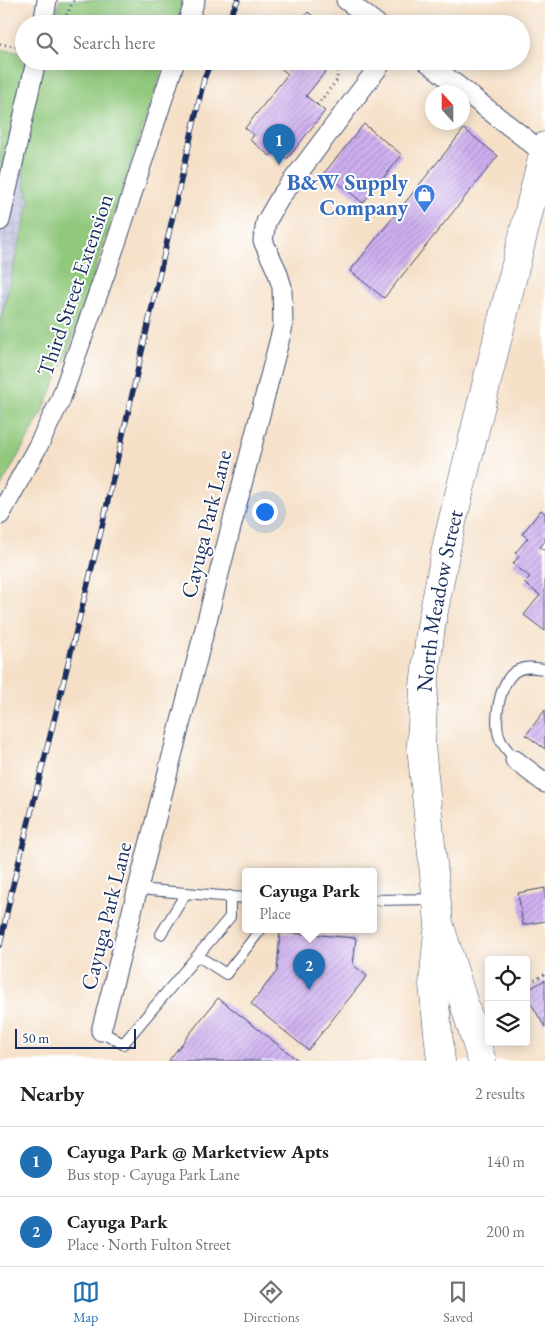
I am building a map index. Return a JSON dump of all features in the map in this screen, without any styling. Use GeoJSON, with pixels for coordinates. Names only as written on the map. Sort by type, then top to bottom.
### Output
{"type":"FeatureCollection","features":[{"type":"Feature","properties":{"kind":"highway","name":"North Meadow Street"},"geometry":{"type":"LineString","coordinates":[[482,1061],[438,911],[421,746],[424,686],[431,626],[448,539],[544,151]]}},
{"type":"Feature","properties":{"kind":"highway"},"geometry":{"type":"LineString","coordinates":[[438,911],[433,985],[441,1061]]}},
{"type":"Feature","properties":{"kind":"street"},"geometry":{"type":"LineString","coordinates":[[44,15],[47,0]]}},
{"type":"Feature","properties":{"kind":"street"},"geometry":{"type":"LineString","coordinates":[[190,15],[195,0]]}},
{"type":"Feature","properties":{"kind":"street"},"geometry":{"type":"LineString","coordinates":[[346,0],[365,15]]}},
{"type":"Feature","properties":{"kind":"street"},"geometry":{"type":"LineString","coordinates":[[0,221],[34,70]]}},
{"type":"Feature","properties":{"kind":"street","name":"Third Street Extension"},"geometry":{"type":"LineString","coordinates":[[0,515],[35,452],[60,401],[117,240],[172,70]]}},
{"type":"Feature","properties":{"kind":"street","name":"Cayuga Park Lane"},"geometry":{"type":"LineString","coordinates":[[101,1031],[282,326],[282,287],[263,241],[266,222],[280,196],[375,70]]}},
{"type":"Feature","properties":{"kind":"street"},"geometry":{"type":"LineString","coordinates":[[438,70],[544,151]]}},
{"type":"Feature","properties":{"kind":"street"},"geometry":{"type":"LineString","coordinates":[[516,760],[545,783]]}},
{"type":"Feature","properties":{"kind":"lane"},"geometry":{"type":"LineString","coordinates":[[516,760],[500,740],[497,710],[504,684],[516,671],[529,667],[545,669]]}},
{"type":"Feature","properties":{"kind":"lane"},"geometry":{"type":"LineString","coordinates":[[138,889],[242,898]]}},
{"type":"Feature","properties":{"kind":"lane"},"geometry":{"type":"LineString","coordinates":[[161,934],[186,893]]}},
{"type":"Feature","properties":{"kind":"lane"},"geometry":{"type":"LineString","coordinates":[[101,1031],[123,1044],[230,917],[230,896]]}},
{"type":"Feature","properties":{"kind":"lane"},"geometry":{"type":"LineString","coordinates":[[377,901],[438,911]]}},
{"type":"Feature","properties":{"kind":"lane"},"geometry":{"type":"LineString","coordinates":[[198,956],[226,974],[258,933]]}},
{"type":"Feature","properties":{"kind":"path"},"geometry":{"type":"LineString","coordinates":[[66,15],[74,0]]}},
{"type":"Feature","properties":{"kind":"path"},"geometry":{"type":"LineString","coordinates":[[0,44],[15,46]]}},
{"type":"Feature","properties":{"kind":"path"},"geometry":{"type":"LineString","coordinates":[[317,105],[337,80],[338,70]]}},
{"type":"Feature","properties":{"kind":"path"},"geometry":{"type":"LineString","coordinates":[[530,983],[545,974]]}},
{"type":"Feature","properties":{"kind":"shaded area"},"geometry":{"type":"Polygon","coordinates":[[[0,55],[15,58],[15,70],[67,70],[0,349],[0,55]]]}},
{"type":"Feature","properties":{"kind":"green space"},"geometry":{"type":"Polygon","coordinates":[[[60,0],[184,0],[180,15],[56,15],[60,0]]]}},
{"type":"Feature","properties":{"kind":"green space"},"geometry":{"type":"Polygon","coordinates":[[[0,49],[15,52],[15,70],[25,70],[0,182],[0,49]]]}},
{"type":"Feature","properties":{"kind":"green space"},"geometry":{"type":"Polygon","coordinates":[[[41,70],[162,70],[67,355],[41,415],[0,488],[0,322],[30,200],[25,184],[23,167],[26,131],[41,70]]]}},
{"type":"Feature","properties":{"kind":"building"},"geometry":{"type":"Polygon","coordinates":[[[283,70],[327,70],[306,96],[325,111],[287,159],[275,151],[270,156],[250,140],[254,135],[245,128],[288,74],[283,70]]]}},
{"type":"Feature","properties":{"kind":"building"},"geometry":{"type":"Polygon","coordinates":[[[364,124],[402,155],[363,203],[325,172],[364,124]]]}},
{"type":"Feature","properties":{"kind":"building","name":"B&W Supply Company"},"geometry":{"type":"Polygon","coordinates":[[[463,130],[498,156],[384,298],[350,271],[463,130]]]}},
{"type":"Feature","properties":{"kind":"building"},"geometry":{"type":"Polygon","coordinates":[[[541,510],[545,513],[545,541],[540,547],[545,551],[545,631],[524,615],[540,595],[524,583],[530,577],[513,564],[519,556],[515,553],[528,538],[522,534],[541,510]]]}},
{"type":"Feature","properties":{"kind":"building"},"geometry":{"type":"Polygon","coordinates":[[[545,710],[545,749],[526,735],[545,710]]]}},
{"type":"Feature","properties":{"kind":"building"},"geometry":{"type":"Polygon","coordinates":[[[545,888],[545,921],[523,925],[518,893],[545,888]]]}},
{"type":"Feature","properties":{"kind":"building"},"geometry":{"type":"Polygon","coordinates":[[[280,933],[316,933],[319,935],[356,938],[353,965],[367,976],[308,1050],[251,1004],[277,971],[280,933]]]}},
{"type":"Feature","properties":{"kind":"building"},"geometry":{"type":"Polygon","coordinates":[[[545,980],[545,1027],[530,1002],[530,989],[545,980]]]}},
{"type":"Feature","properties":{"kind":"building"},"geometry":{"type":"Polygon","coordinates":[[[218,998],[299,1061],[169,1060],[218,998]]]}},
{"type":"Feature","properties":{"kind":"railway"},"geometry":{"type":"LineString","coordinates":[[230,15],[238,0]]}},
{"type":"Feature","properties":{"kind":"railway"},"geometry":{"type":"LineString","coordinates":[[0,945],[12,889],[101,531],[208,70]]}},
{"type":"Feature","properties":{"kind":"place","name":"Cayuga Park @ Marketview Apts"},"geometry":{"type":"Point","coordinates":[279,165]}},
{"type":"Feature","properties":{"kind":"place","name":"B&W Supply Company"},"geometry":{"type":"Point","coordinates":[424,214]}},
{"type":"Feature","properties":{"kind":"place","name":"Cayuga Park"},"geometry":{"type":"Point","coordinates":[309,990]}}]}
